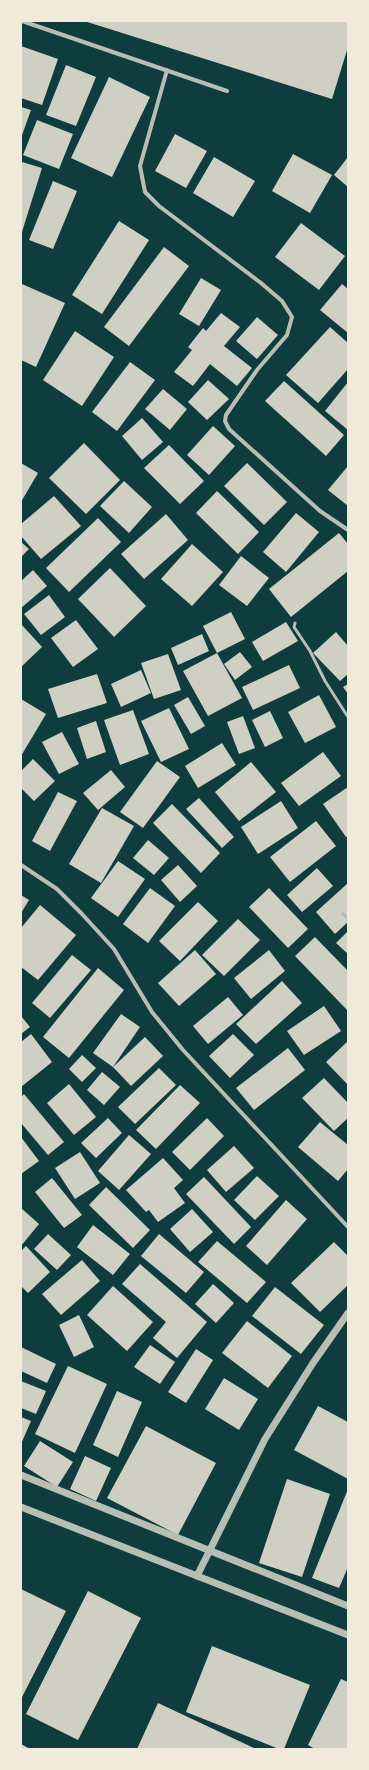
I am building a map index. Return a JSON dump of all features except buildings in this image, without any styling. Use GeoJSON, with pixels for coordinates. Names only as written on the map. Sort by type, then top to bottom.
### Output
{"type":"FeatureCollection","features":[{"type":"Feature","properties":{"kind":"street"},"geometry":{"type":"LineString","coordinates":[[22,21],[227,92]]}},
{"type":"Feature","properties":{"kind":"street"},"geometry":{"type":"LineString","coordinates":[[167,70],[140,166],[145,192],[159,206],[261,282],[282,301],[292,317],[287,335],[242,390],[226,415],[226,421],[229,429],[320,511],[348,530]]}},
{"type":"Feature","properties":{"kind":"street"},"geometry":{"type":"LineString","coordinates":[[21,865],[57,889],[114,949],[152,1012],[183,1050],[348,1227]]}},
{"type":"Feature","properties":{"kind":"street"},"geometry":{"type":"LineString","coordinates":[[343,914],[348,918]]}},
{"type":"Feature","properties":{"kind":"street"},"geometry":{"type":"LineString","coordinates":[[197,1576],[265,1439],[313,1362],[348,1313]]}},
{"type":"Feature","properties":{"kind":"street"},"geometry":{"type":"LineString","coordinates":[[21,1475],[348,1606]]}},
{"type":"Feature","properties":{"kind":"street"},"geometry":{"type":"LineString","coordinates":[[21,1507],[348,1635]]}},
{"type":"Feature","properties":{"kind":"lane"},"geometry":{"type":"LineString","coordinates":[[295,623],[294,627],[310,651],[325,681],[348,717]]}}]}
